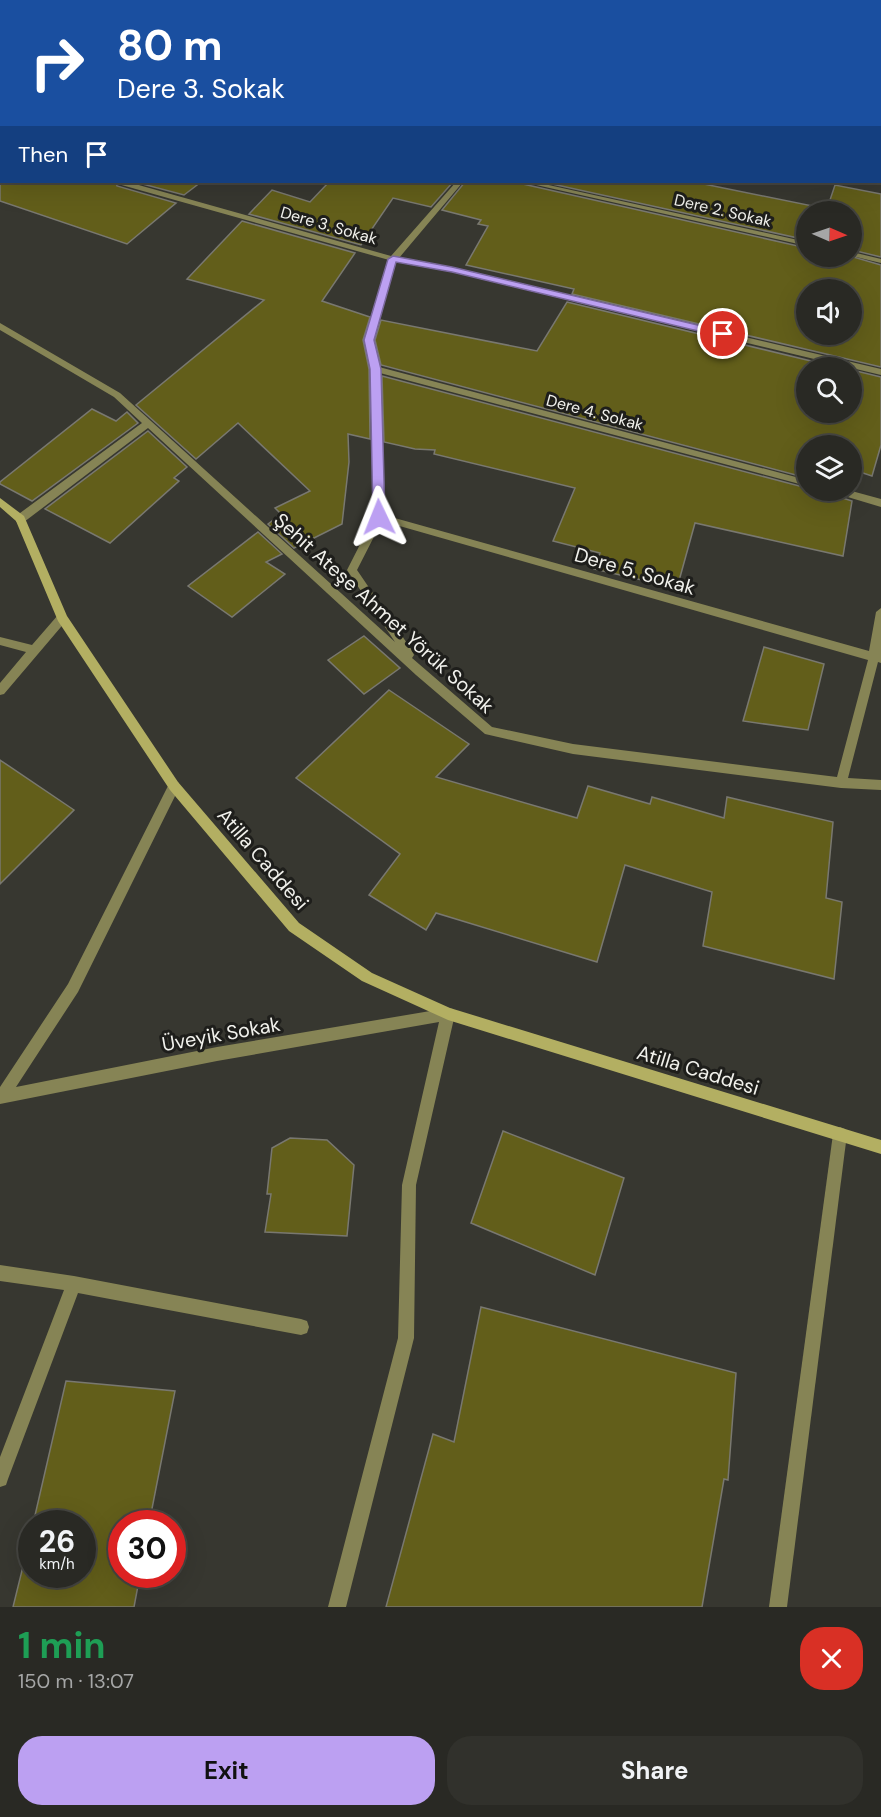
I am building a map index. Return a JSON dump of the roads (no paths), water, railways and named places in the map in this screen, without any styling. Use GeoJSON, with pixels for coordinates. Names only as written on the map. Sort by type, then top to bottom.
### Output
{"type":"FeatureCollection","features":[{"type":"Feature","properties":{"kind":"street","name":"Dere 3. Sokak"},"geometry":{"type":"LineString","coordinates":[[125,183],[393,259],[452,270],[881,372]]}},
{"type":"Feature","properties":{"kind":"street"},"geometry":{"type":"LineString","coordinates":[[420,672],[352,570],[379,517],[375,369],[369,340],[393,259],[459,183]]}},
{"type":"Feature","properties":{"kind":"street","name":"Dere 2. Sokak"},"geometry":{"type":"LineString","coordinates":[[532,183],[796,242]]}},
{"type":"Feature","properties":{"kind":"street"},"geometry":{"type":"LineString","coordinates":[[862,257],[881,261]]}},
{"type":"Feature","properties":{"kind":"street","name":"Şehit Ateşe Ahmet Yörük Sokak"},"geometry":{"type":"LineString","coordinates":[[0,326],[117,395],[420,672],[489,731],[573,749],[881,786]]}},
{"type":"Feature","properties":{"kind":"street","name":"Dere 4. Sokak"},"geometry":{"type":"LineString","coordinates":[[375,369],[796,480]]}},
{"type":"Feature","properties":{"kind":"street"},"geometry":{"type":"LineString","coordinates":[[20,519],[147,424]]}},
{"type":"Feature","properties":{"kind":"street"},"geometry":{"type":"LineString","coordinates":[[862,498],[881,503]]}},
{"type":"Feature","properties":{"kind":"street","name":"Atilla Caddesi"},"geometry":{"type":"LineString","coordinates":[[0,501],[20,519],[62,618],[174,786],[294,927],[367,976],[448,1014],[881,1147]]}},
{"type":"Feature","properties":{"kind":"street","name":"Dere 5. Sokak"},"geometry":{"type":"LineString","coordinates":[[379,517],[877,658]]}},
{"type":"Feature","properties":{"kind":"street"},"geometry":{"type":"LineString","coordinates":[[841,783],[877,658],[881,612]]}},
{"type":"Feature","properties":{"kind":"street"},"geometry":{"type":"LineString","coordinates":[[0,691],[62,618]]}},
{"type":"Feature","properties":{"kind":"street"},"geometry":{"type":"LineString","coordinates":[[0,641],[34,650]]}},
{"type":"Feature","properties":{"kind":"street","name":"Üveyik Sokak"},"geometry":{"type":"LineString","coordinates":[[1,1096],[73,988],[174,786]]}},
{"type":"Feature","properties":{"kind":"street"},"geometry":{"type":"LineString","coordinates":[[337,1607],[406,1338],[409,1185],[448,1014]]}},
{"type":"Feature","properties":{"kind":"street","name":"Üveyik Sokak"},"geometry":{"type":"LineString","coordinates":[[1,1096],[217,1054],[448,1014]]}},
{"type":"Feature","properties":{"kind":"street"},"geometry":{"type":"LineString","coordinates":[[778,1607],[840,1134]]}},
{"type":"Feature","properties":{"kind":"street"},"geometry":{"type":"LineString","coordinates":[[0,1274],[74,1284],[301,1327]]}},
{"type":"Feature","properties":{"kind":"street"},"geometry":{"type":"LineString","coordinates":[[0,1479],[74,1284]]}}]}
